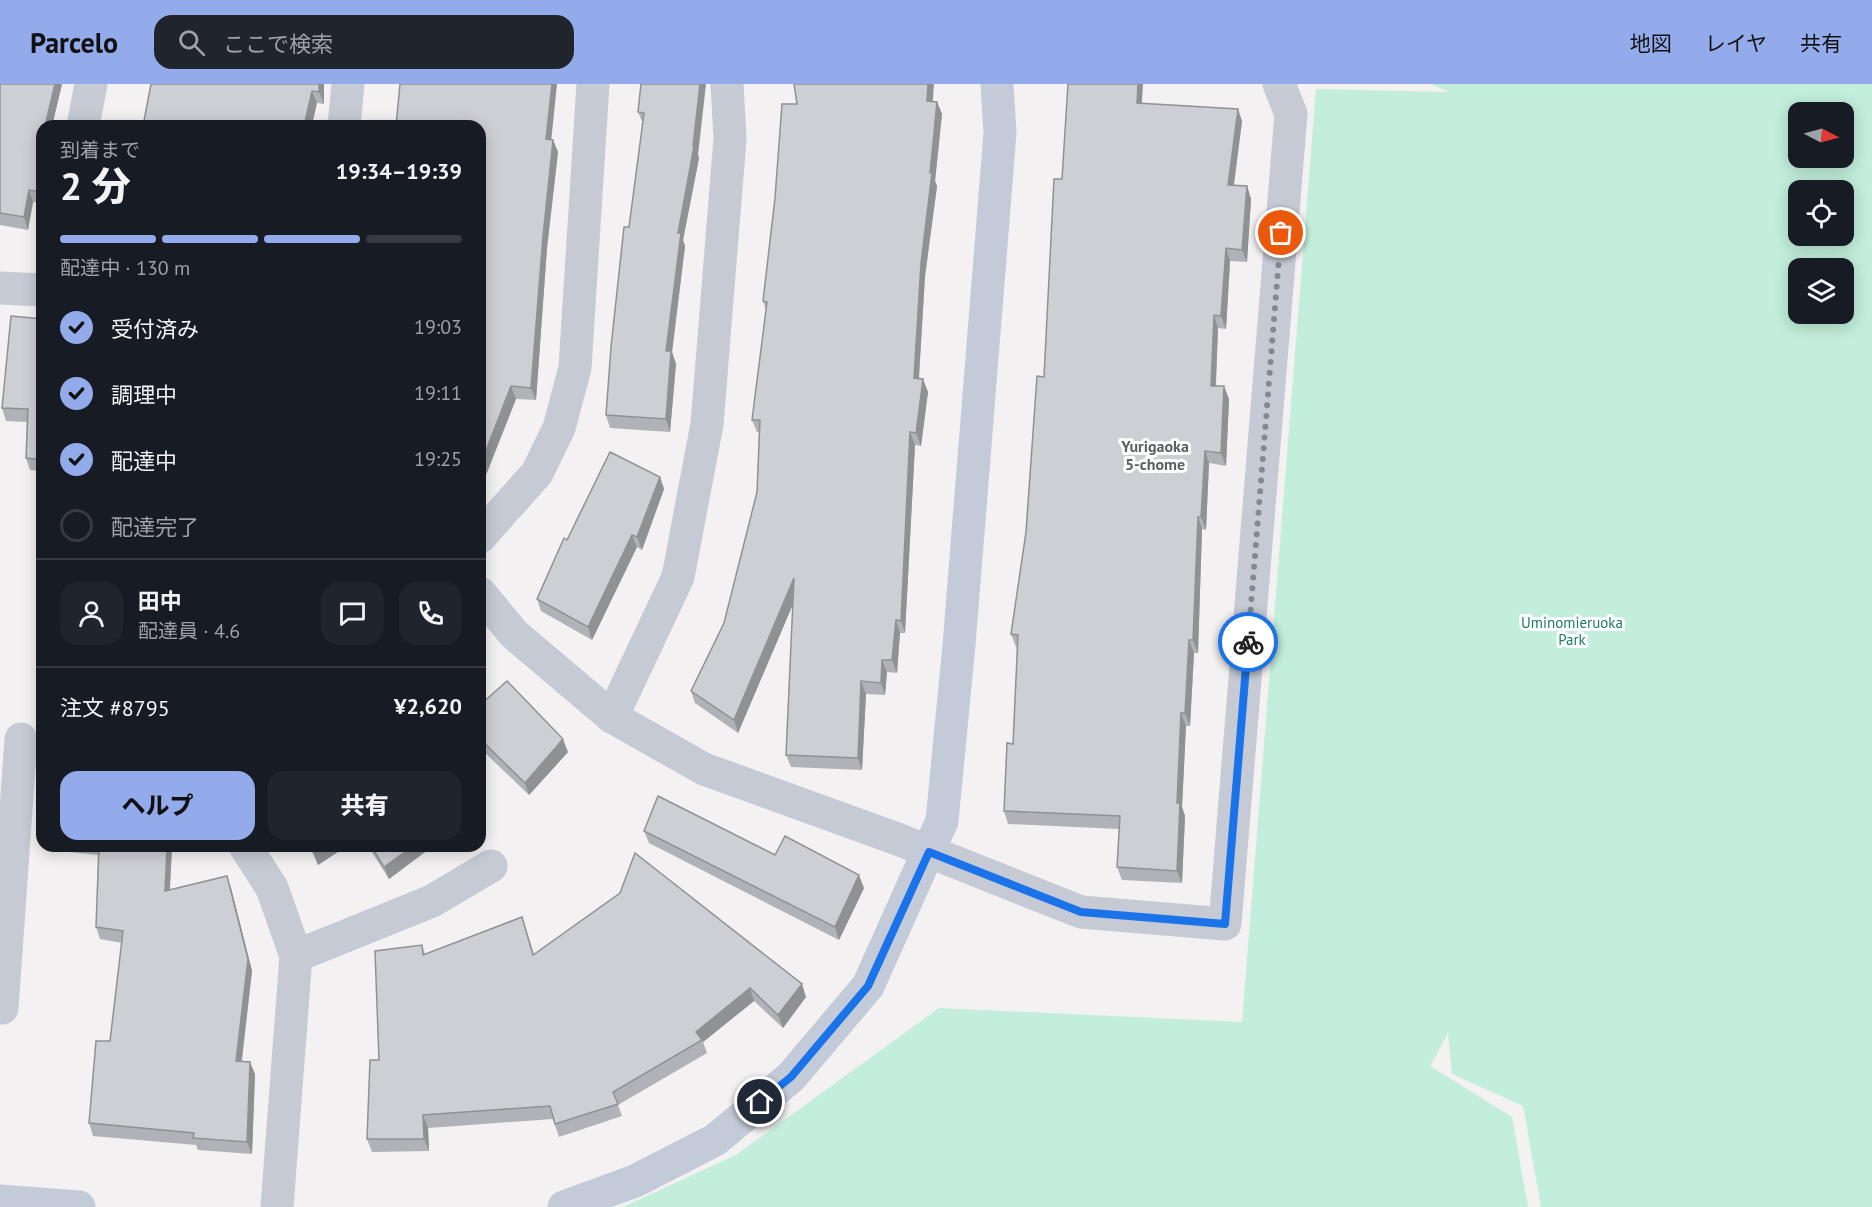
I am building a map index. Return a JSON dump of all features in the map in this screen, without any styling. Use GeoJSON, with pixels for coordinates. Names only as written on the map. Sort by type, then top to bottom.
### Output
{"type":"FeatureCollection","features":[{"type":"Feature","properties":{"kind":"street"},"geometry":{"type":"LineString","coordinates":[[83,120],[91,84]]}},
{"type":"Feature","properties":{"kind":"street"},"geometry":{"type":"LineString","coordinates":[[345,120],[348,84]]}},
{"type":"Feature","properties":{"kind":"street"},"geometry":{"type":"LineString","coordinates":[[486,530],[537,473],[559,428],[575,368],[593,84]]}},
{"type":"Feature","properties":{"kind":"street"},"geometry":{"type":"LineString","coordinates":[[612,717],[678,577],[707,424],[730,139],[727,84]]}},
{"type":"Feature","properties":{"kind":"street"},"geometry":{"type":"LineString","coordinates":[[564,1207],[635,1181],[715,1140],[791,1077],[868,986],[942,821],[959,645],[1000,134],[997,84]]}},
{"type":"Feature","properties":{"kind":"street"},"geometry":{"type":"LineString","coordinates":[[486,600],[514,634],[612,717],[704,769],[929,852],[1081,912],[1225,924],[1291,114],[1279,84]]}},
{"type":"Feature","properties":{"kind":"street"},"geometry":{"type":"LineString","coordinates":[[0,288],[36,290]]}},
{"type":"Feature","properties":{"kind":"street"},"geometry":{"type":"LineString","coordinates":[[2,1008],[21,739]]}},
{"type":"Feature","properties":{"kind":"street"},"geometry":{"type":"LineString","coordinates":[[249,852],[272,888],[296,956],[277,1207]]}},
{"type":"Feature","properties":{"kind":"street"},"geometry":{"type":"LineString","coordinates":[[296,956],[432,901],[491,866]]}},
{"type":"Feature","properties":{"kind":"street"},"geometry":{"type":"LineString","coordinates":[[0,1201],[79,1207]]}},
{"type":"Feature","properties":{"kind":"green space","name":"Uminomieruoka Park"},"geometry":{"type":"Polygon","coordinates":[[[1430,84],[1872,84],[1872,1207],[1541,1207],[1523,1106],[1452,1074],[1448,1033],[1430,1066],[1512,1117],[1528,1207],[623,1207],[736,1155],[939,1008],[1242,1022],[1316,89],[1450,92],[1430,84]]]}},
{"type":"Feature","properties":{"kind":"building"},"geometry":{"type":"Polygon","coordinates":[[[0,84],[55,84],[46,120],[36,120],[36,191],[29,190],[24,217],[0,213],[0,84]]]}},
{"type":"Feature","properties":{"kind":"building"},"geometry":{"type":"Polygon","coordinates":[[[151,84],[319,84],[319,92],[312,91],[305,120],[144,120],[151,84]]]}},
{"type":"Feature","properties":{"kind":"building"},"geometry":{"type":"Polygon","coordinates":[[[400,84],[552,84],[546,139],[553,140],[531,388],[511,386],[486,451],[486,120],[397,120],[400,84]]]}},
{"type":"Feature","properties":{"kind":"building"},"geometry":{"type":"Polygon","coordinates":[[[641,84],[700,84],[694,146],[678,233],[681,233],[666,351],[671,351],[666,419],[606,415],[624,227],[629,227],[644,113],[638,112],[641,84]]]}},
{"type":"Feature","properties":{"kind":"building"},"geometry":{"type":"Polygon","coordinates":[[[794,84],[928,84],[927,101],[937,102],[930,173],[932,173],[921,263],[914,378],[923,379],[916,433],[910,432],[901,621],[896,620],[892,660],[882,660],[881,683],[861,681],[858,758],[786,755],[794,578],[734,720],[691,691],[724,623],[757,492],[760,420],[752,420],[767,302],[763,301],[775,198],[782,104],[797,104],[794,84]]]}},
{"type":"Feature","properties":{"kind":"building"},"geometry":{"type":"Polygon","coordinates":[[[1068,84],[1138,84],[1137,103],[1238,109],[1228,185],[1247,186],[1242,250],[1226,248],[1221,316],[1214,315],[1211,386],[1224,386],[1221,453],[1205,451],[1201,517],[1198,517],[1193,640],[1189,640],[1185,713],[1181,713],[1177,871],[1117,867],[1120,816],[1004,811],[1007,743],[1013,744],[1018,635],[1011,634],[1026,532],[1037,376],[1044,377],[1054,179],[1062,179],[1068,84]]]}},
{"type":"Feature","properties":{"kind":"building"},"geometry":{"type":"Polygon","coordinates":[[[11,316],[36,318],[36,459],[26,458],[28,409],[2,408],[11,316]]]}},
{"type":"Feature","properties":{"kind":"building"},"geometry":{"type":"Polygon","coordinates":[[[610,452],[660,477],[637,537],[632,535],[588,627],[537,599],[564,538],[567,540],[610,452]]]}},
{"type":"Feature","properties":{"kind":"building"},"geometry":{"type":"Polygon","coordinates":[[[507,681],[563,739],[525,783],[486,745],[486,700],[507,681]]]}},
{"type":"Feature","properties":{"kind":"building"},"geometry":{"type":"Polygon","coordinates":[[[658,796],[775,855],[785,836],[859,875],[835,927],[644,831],[658,796]]]}},
{"type":"Feature","properties":{"kind":"building"},"geometry":{"type":"Polygon","coordinates":[[[99,852],[167,852],[165,891],[227,876],[248,959],[236,1061],[250,1062],[247,1142],[193,1138],[194,1133],[89,1123],[96,1041],[110,1041],[123,931],[96,927],[99,852]]]}},
{"type":"Feature","properties":{"kind":"building"},"geometry":{"type":"Polygon","coordinates":[[[375,852],[405,852],[384,867],[375,852]]]}},
{"type":"Feature","properties":{"kind":"building"},"geometry":{"type":"Polygon","coordinates":[[[635,853],[802,984],[778,1015],[750,988],[696,1032],[702,1040],[613,1092],[618,1104],[555,1124],[550,1106],[423,1115],[424,1139],[367,1139],[370,1060],[379,1060],[375,951],[422,945],[423,955],[522,917],[533,955],[620,893],[635,853]]]}},
{"type":"Feature","properties":{"kind":"way so far"},"geometry":{"type":"LineString","coordinates":[[1248,642],[1281,233]]}},
{"type":"Feature","properties":{"kind":"district","name":"Yurigaoka 5-chome"},"geometry":{"type":"Point","coordinates":[1155,455]}},
{"type":"Feature","properties":{"kind":"route"},"geometry":{"type":"LineString","coordinates":[[760,1102],[791,1077],[868,986],[929,852],[1081,912],[1225,924],[1248,642]]}}]}
